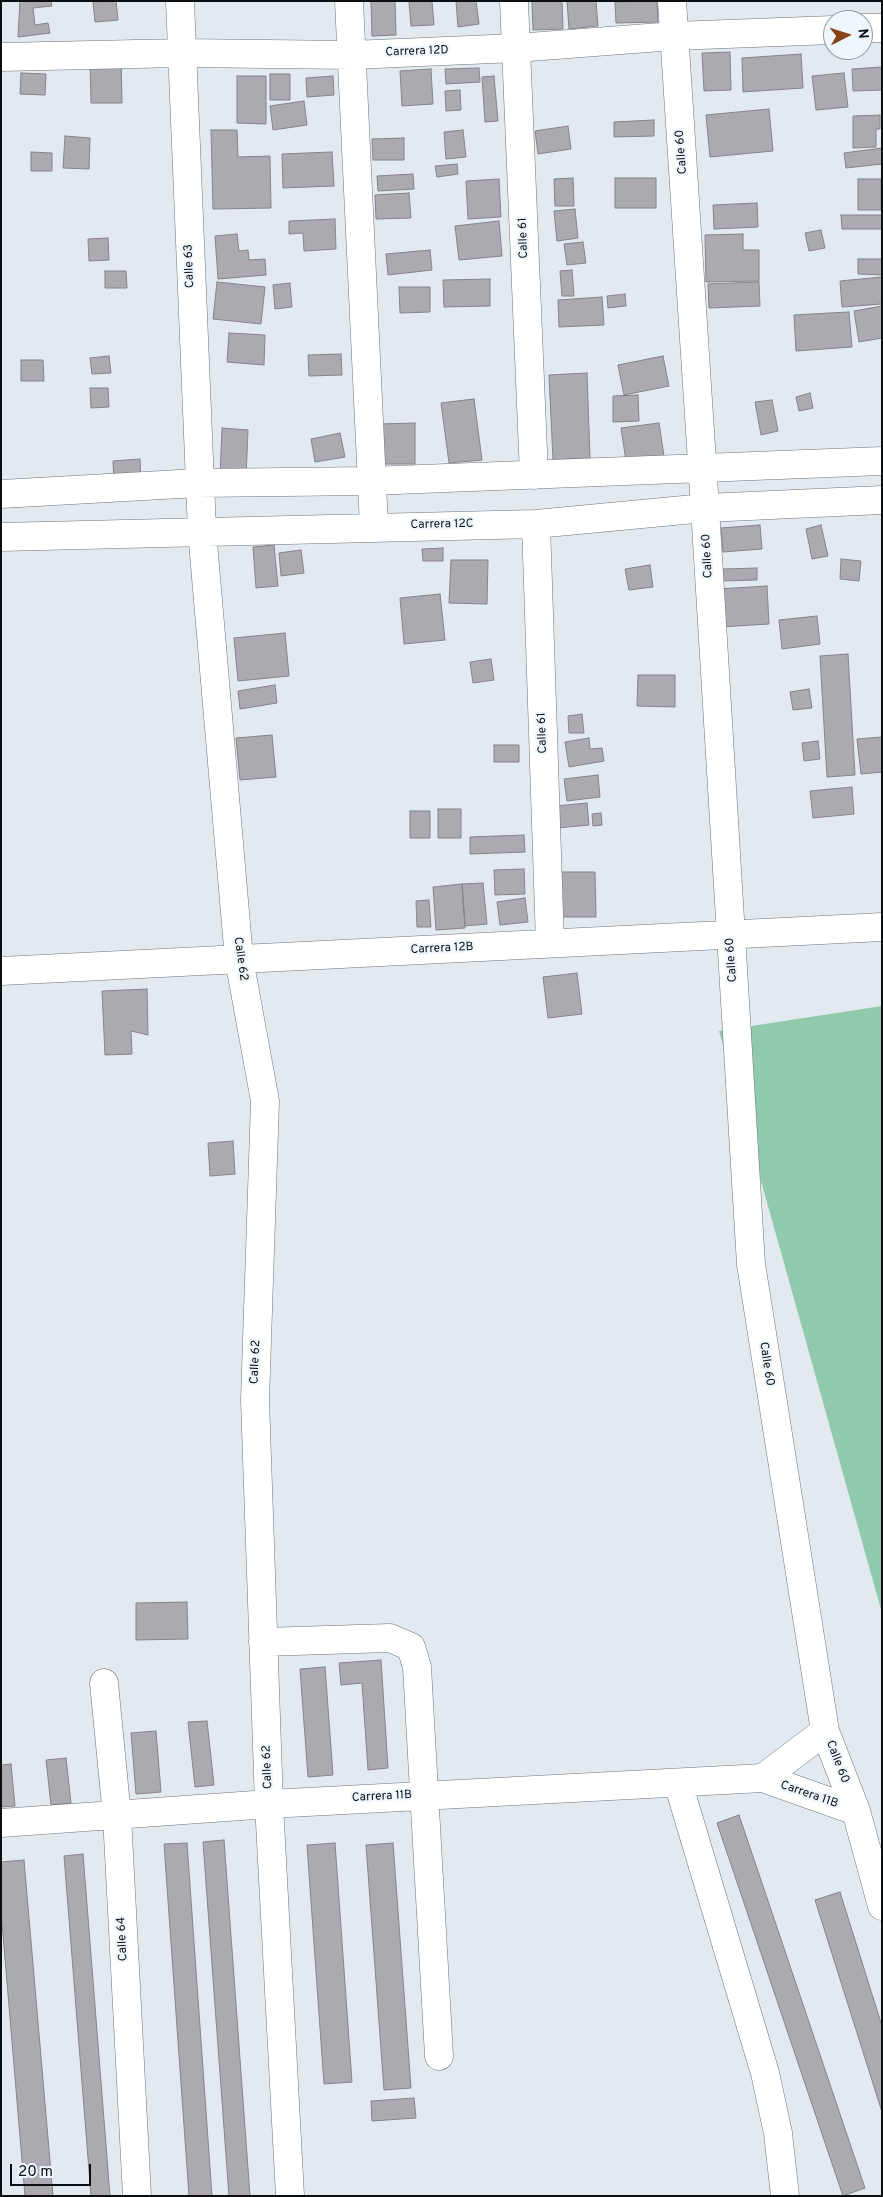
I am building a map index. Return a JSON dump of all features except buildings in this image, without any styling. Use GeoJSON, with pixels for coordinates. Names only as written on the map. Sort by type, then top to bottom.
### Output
{"type":"FeatureCollection","features":[{"type":"Feature","properties":{"kind":"street","name":"Calle 63"},"geometry":{"type":"LineString","coordinates":[[180,1],[198,483],[202,531]]}},
{"type":"Feature","properties":{"kind":"street"},"geometry":{"type":"LineString","coordinates":[[349,1],[370,481],[374,526]]}},
{"type":"Feature","properties":{"kind":"street","name":"Calle 61"},"geometry":{"type":"LineString","coordinates":[[514,1],[534,475]]}},
{"type":"Feature","properties":{"kind":"street","name":"Calle 60"},"geometry":{"type":"LineString","coordinates":[[672,1],[703,467],[751,1264],[825,1731],[856,1811],[882,1906]]}},
{"type":"Feature","properties":{"kind":"street","name":"Carrera 12D"},"geometry":{"type":"LineString","coordinates":[[1,57],[182,53],[352,55],[516,48],[674,36],[823,30]]}},
{"type":"Feature","properties":{"kind":"street"},"geometry":{"type":"LineString","coordinates":[[1,494],[198,483],[370,481],[882,460]]}},
{"type":"Feature","properties":{"kind":"street","name":"Carrera 12C"},"geometry":{"type":"LineString","coordinates":[[1,537],[374,526],[536,524],[705,508],[882,500]]}},
{"type":"Feature","properties":{"kind":"street","name":"Calle 61"},"geometry":{"type":"LineString","coordinates":[[536,524],[550,943]]}},
{"type":"Feature","properties":{"kind":"street","name":"Calle 62"},"geometry":{"type":"LineString","coordinates":[[202,531],[239,959],[265,1101],[255,1400],[269,1804],[290,2196]]}},
{"type":"Feature","properties":{"kind":"street","name":"Carrera 12B"},"geometry":{"type":"LineString","coordinates":[[1,971],[882,927]]}},
{"type":"Feature","properties":{"kind":"street"},"geometry":{"type":"LineString","coordinates":[[263,1642],[390,1638],[411,1646],[416,1667],[439,2056]]}},
{"type":"Feature","properties":{"kind":"street","name":"Calle 64"},"geometry":{"type":"LineString","coordinates":[[104,1683],[117,1816],[137,2196]]}},
{"type":"Feature","properties":{"kind":"street","name":"Carrera 11B"},"geometry":{"type":"LineString","coordinates":[[763,1778],[825,1731]]}},
{"type":"Feature","properties":{"kind":"street","name":"Carrera 11B"},"geometry":{"type":"LineString","coordinates":[[1,1823],[269,1804],[763,1778],[856,1811]]}},
{"type":"Feature","properties":{"kind":"street"},"geometry":{"type":"LineString","coordinates":[[678,1783],[765,2073],[778,2133],[784,2196]]}},
{"type":"Feature","properties":{"kind":"green space"},"geometry":{"type":"Polygon","coordinates":[[[882,1006],[882,1613],[719,1031],[882,1006]]]}}]}
